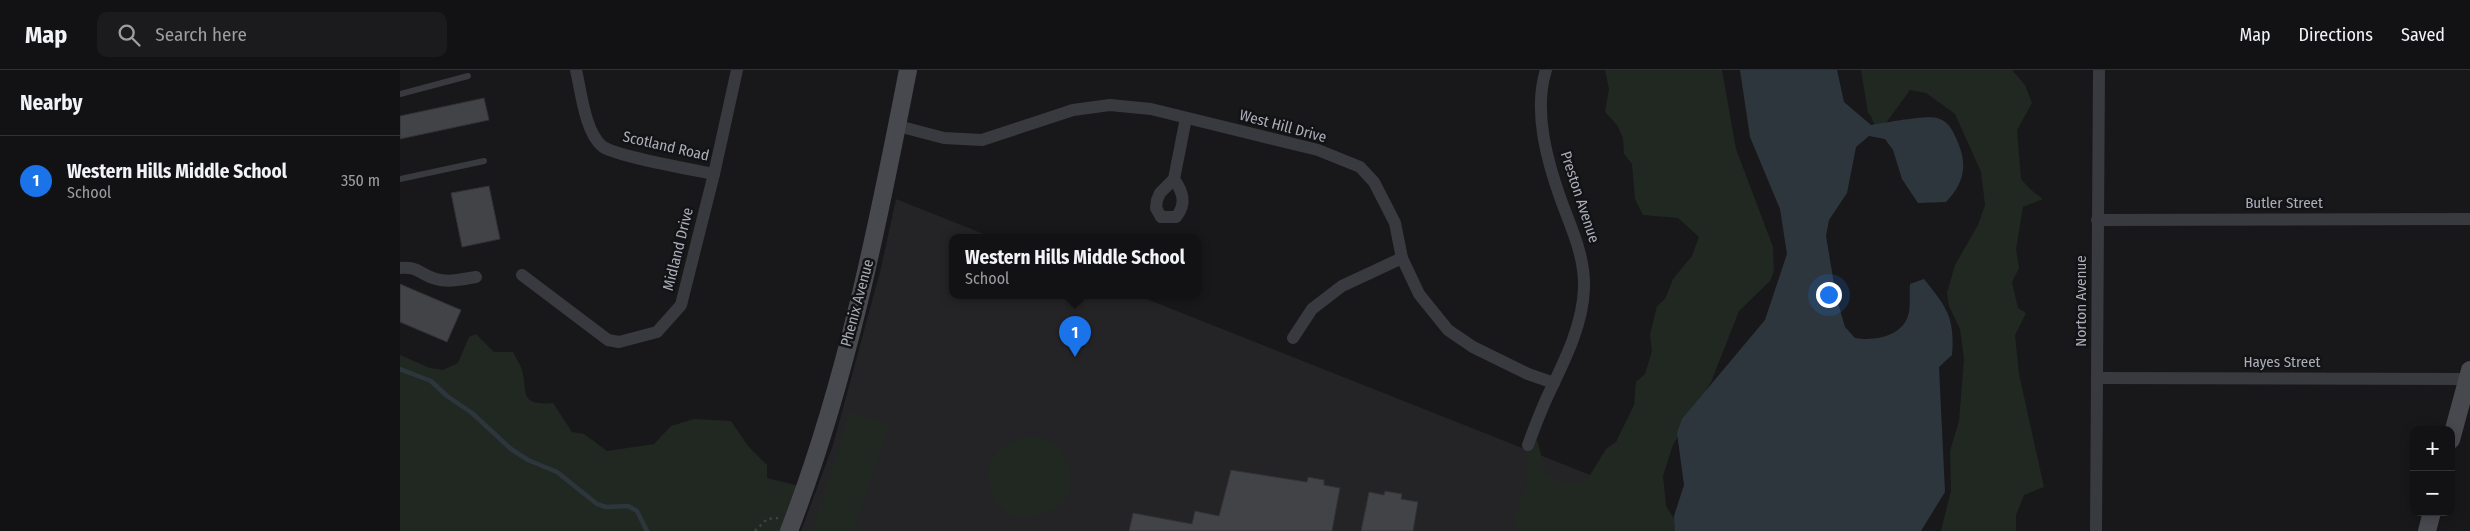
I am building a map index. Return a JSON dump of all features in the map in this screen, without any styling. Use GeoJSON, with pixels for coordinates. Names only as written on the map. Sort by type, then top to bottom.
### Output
{"type":"FeatureCollection","features":[{"type":"Feature","properties":{"kind":"main road","name":"Phenix Avenue"},"geometry":{"type":"LineString","coordinates":[[791,524],[824,428],[852,326],[884,197],[908,70]]}},
{"type":"Feature","properties":{"kind":"main road"},"geometry":{"type":"LineString","coordinates":[[2455,426],[2469,375]]}},
{"type":"Feature","properties":{"kind":"main road"},"geometry":{"type":"LineString","coordinates":[[2427,531],[2431,516]]}},
{"type":"Feature","properties":{"kind":"street","name":"Scotland Road"},"geometry":{"type":"LineString","coordinates":[[576,70],[588,124],[602,146],[620,153],[714,174]]}},
{"type":"Feature","properties":{"kind":"street","name":"Midland Drive"},"geometry":{"type":"LineString","coordinates":[[522,275],[597,334],[608,340],[629,340],[657,332],[681,305],[714,174],[737,70]]}},
{"type":"Feature","properties":{"kind":"street","name":"Preston Avenue"},"geometry":{"type":"LineString","coordinates":[[1528,445],[1580,320],[1584,288],[1581,253],[1548,155],[1541,112],[1543,79],[1546,70]]}},
{"type":"Feature","properties":{"kind":"street","name":"Norton Avenue"},"geometry":{"type":"LineString","coordinates":[[2096,531],[2099,70]]}},
{"type":"Feature","properties":{"kind":"street","name":"West Hill Drive"},"geometry":{"type":"LineString","coordinates":[[898,126],[944,138],[982,140],[1073,110],[1110,105],[1150,108],[1318,150],[1360,168],[1374,182],[1395,223],[1402,258],[1419,294],[1448,330],[1473,347],[1528,374],[1554,383]]}},
{"type":"Feature","properties":{"kind":"street"},"geometry":{"type":"LineString","coordinates":[[1174,179],[1186,118]]}},
{"type":"Feature","properties":{"kind":"street","name":"Butler Street"},"geometry":{"type":"LineString","coordinates":[[2097,220],[2470,219]]}},
{"type":"Feature","properties":{"kind":"street"},"geometry":{"type":"LineString","coordinates":[[1293,338],[1312,309],[1342,286],[1402,258]]}},
{"type":"Feature","properties":{"kind":"street"},"geometry":{"type":"LineString","coordinates":[[400,268],[411,267],[436,279],[452,281],[476,278]]}},
{"type":"Feature","properties":{"kind":"street","name":"Hayes Street"},"geometry":{"type":"LineString","coordinates":[[2098,378],[2469,375]]}},
{"type":"Feature","properties":{"kind":"lane"},"geometry":{"type":"LineString","coordinates":[[400,94],[468,76]]}},
{"type":"Feature","properties":{"kind":"lane"},"geometry":{"type":"LineString","coordinates":[[400,179],[484,161]]}},
{"type":"Feature","properties":{"kind":"path"},"geometry":{"type":"LineString","coordinates":[[755,531],[767,519],[791,524]]}},
{"type":"Feature","properties":{"kind":"shaded area"},"geometry":{"type":"Polygon","coordinates":[[[1605,70],[1722,70],[1736,149],[1773,247],[1774,271],[1770,281],[1739,311],[1711,382],[1673,445],[1663,476],[1666,506],[1682,531],[1520,531],[1514,519],[1528,479],[1526,450],[1531,448],[1537,440],[1547,476],[1563,484],[1579,484],[1587,480],[1606,449],[1616,442],[1634,405],[1636,382],[1645,374],[1652,351],[1650,335],[1657,306],[1665,299],[1673,279],[1692,256],[1699,237],[1678,218],[1643,215],[1635,199],[1632,164],[1624,154],[1623,138],[1617,125],[1605,112],[1609,89],[1605,70]]]}},
{"type":"Feature","properties":{"kind":"shaded area"},"geometry":{"type":"Polygon","coordinates":[[[1740,70],[1837,70],[1844,102],[1871,125],[1914,118],[1937,118],[1950,127],[1959,145],[1962,154],[1963,171],[1953,194],[1946,202],[1918,203],[1902,179],[1893,150],[1885,139],[1869,136],[1856,147],[1847,193],[1829,220],[1826,236],[1836,296],[1845,327],[1855,338],[1878,338],[1899,329],[1909,312],[1910,284],[1924,279],[1939,298],[1951,322],[1952,355],[1939,367],[1945,492],[1921,531],[1675,531],[1674,516],[1684,485],[1677,433],[1682,419],[1765,320],[1787,254],[1780,209],[1750,137],[1740,70]]]}},
{"type":"Feature","properties":{"kind":"shaded area"},"geometry":{"type":"Polygon","coordinates":[[[1861,70],[2012,70],[2025,85],[2032,103],[2017,130],[2021,179],[2043,199],[2023,207],[2016,249],[2019,268],[2012,282],[2018,308],[2026,313],[2015,335],[2019,374],[2044,487],[2024,495],[2016,515],[2016,531],[1941,531],[1951,491],[1950,451],[1959,421],[1964,359],[1960,329],[1949,306],[1947,293],[1955,265],[1978,225],[1985,205],[1981,172],[1955,114],[1926,93],[1910,90],[1886,123],[1875,126],[1868,113],[1861,70]]]}},
{"type":"Feature","properties":{"kind":"shaded area"},"geometry":{"type":"Polygon","coordinates":[[[896,199],[984,234],[949,234],[949,299],[1147,299],[1661,503],[1657,531],[801,531],[833,445],[881,268],[896,199]]]}},
{"type":"Feature","properties":{"kind":"shaded area"},"geometry":{"type":"Polygon","coordinates":[[[476,334],[494,352],[513,352],[522,370],[525,391],[529,400],[553,403],[572,432],[584,434],[607,451],[654,444],[671,426],[694,419],[731,421],[748,446],[767,465],[767,478],[804,487],[789,531],[400,531],[400,355],[430,368],[443,370],[458,363],[469,337],[476,334]]]}},
{"type":"Feature","properties":{"kind":"shaded area"},"geometry":{"type":"Polygon","coordinates":[[[851,412],[889,425],[854,531],[812,531],[851,412]]]}},
{"type":"Feature","properties":{"kind":"shaded area"},"geometry":{"type":"Polygon","coordinates":[[[1027,436],[1047,440],[1059,448],[1068,464],[1071,481],[1067,498],[1056,508],[1035,516],[1020,517],[1007,512],[1000,506],[991,490],[988,471],[995,454],[1003,447],[1027,436]]]}},
{"type":"Feature","properties":{"kind":"building"},"geometry":{"type":"Polygon","coordinates":[[[484,98],[489,120],[400,139],[400,116],[484,98]]]}},
{"type":"Feature","properties":{"kind":"building"},"geometry":{"type":"Polygon","coordinates":[[[489,186],[500,239],[462,247],[451,193],[489,186]]]}},
{"type":"Feature","properties":{"kind":"building"},"geometry":{"type":"Polygon","coordinates":[[[400,284],[461,310],[447,342],[400,322],[400,284]]]}},
{"type":"Feature","properties":{"kind":"building"},"geometry":{"type":"Polygon","coordinates":[[[1231,470],[1307,482],[1308,477],[1324,480],[1324,485],[1340,488],[1332,531],[1129,531],[1133,513],[1192,524],[1195,511],[1219,516],[1231,470]]]}},
{"type":"Feature","properties":{"kind":"building"},"geometry":{"type":"Polygon","coordinates":[[[1385,491],[1402,494],[1401,499],[1418,502],[1413,531],[1361,531],[1369,492],[1384,495],[1385,491]]]}},
{"type":"Feature","properties":{"kind":"waterway"},"geometry":{"type":"LineString","coordinates":[[400,369],[431,381],[447,396],[472,413],[511,449],[528,460],[557,472],[597,504],[606,507],[628,506],[637,511],[647,531]]}},
{"type":"Feature","properties":{"kind":"place","name":"Western Hills Middle School"},"geometry":{"type":"Point","coordinates":[1075,357]}}]}
